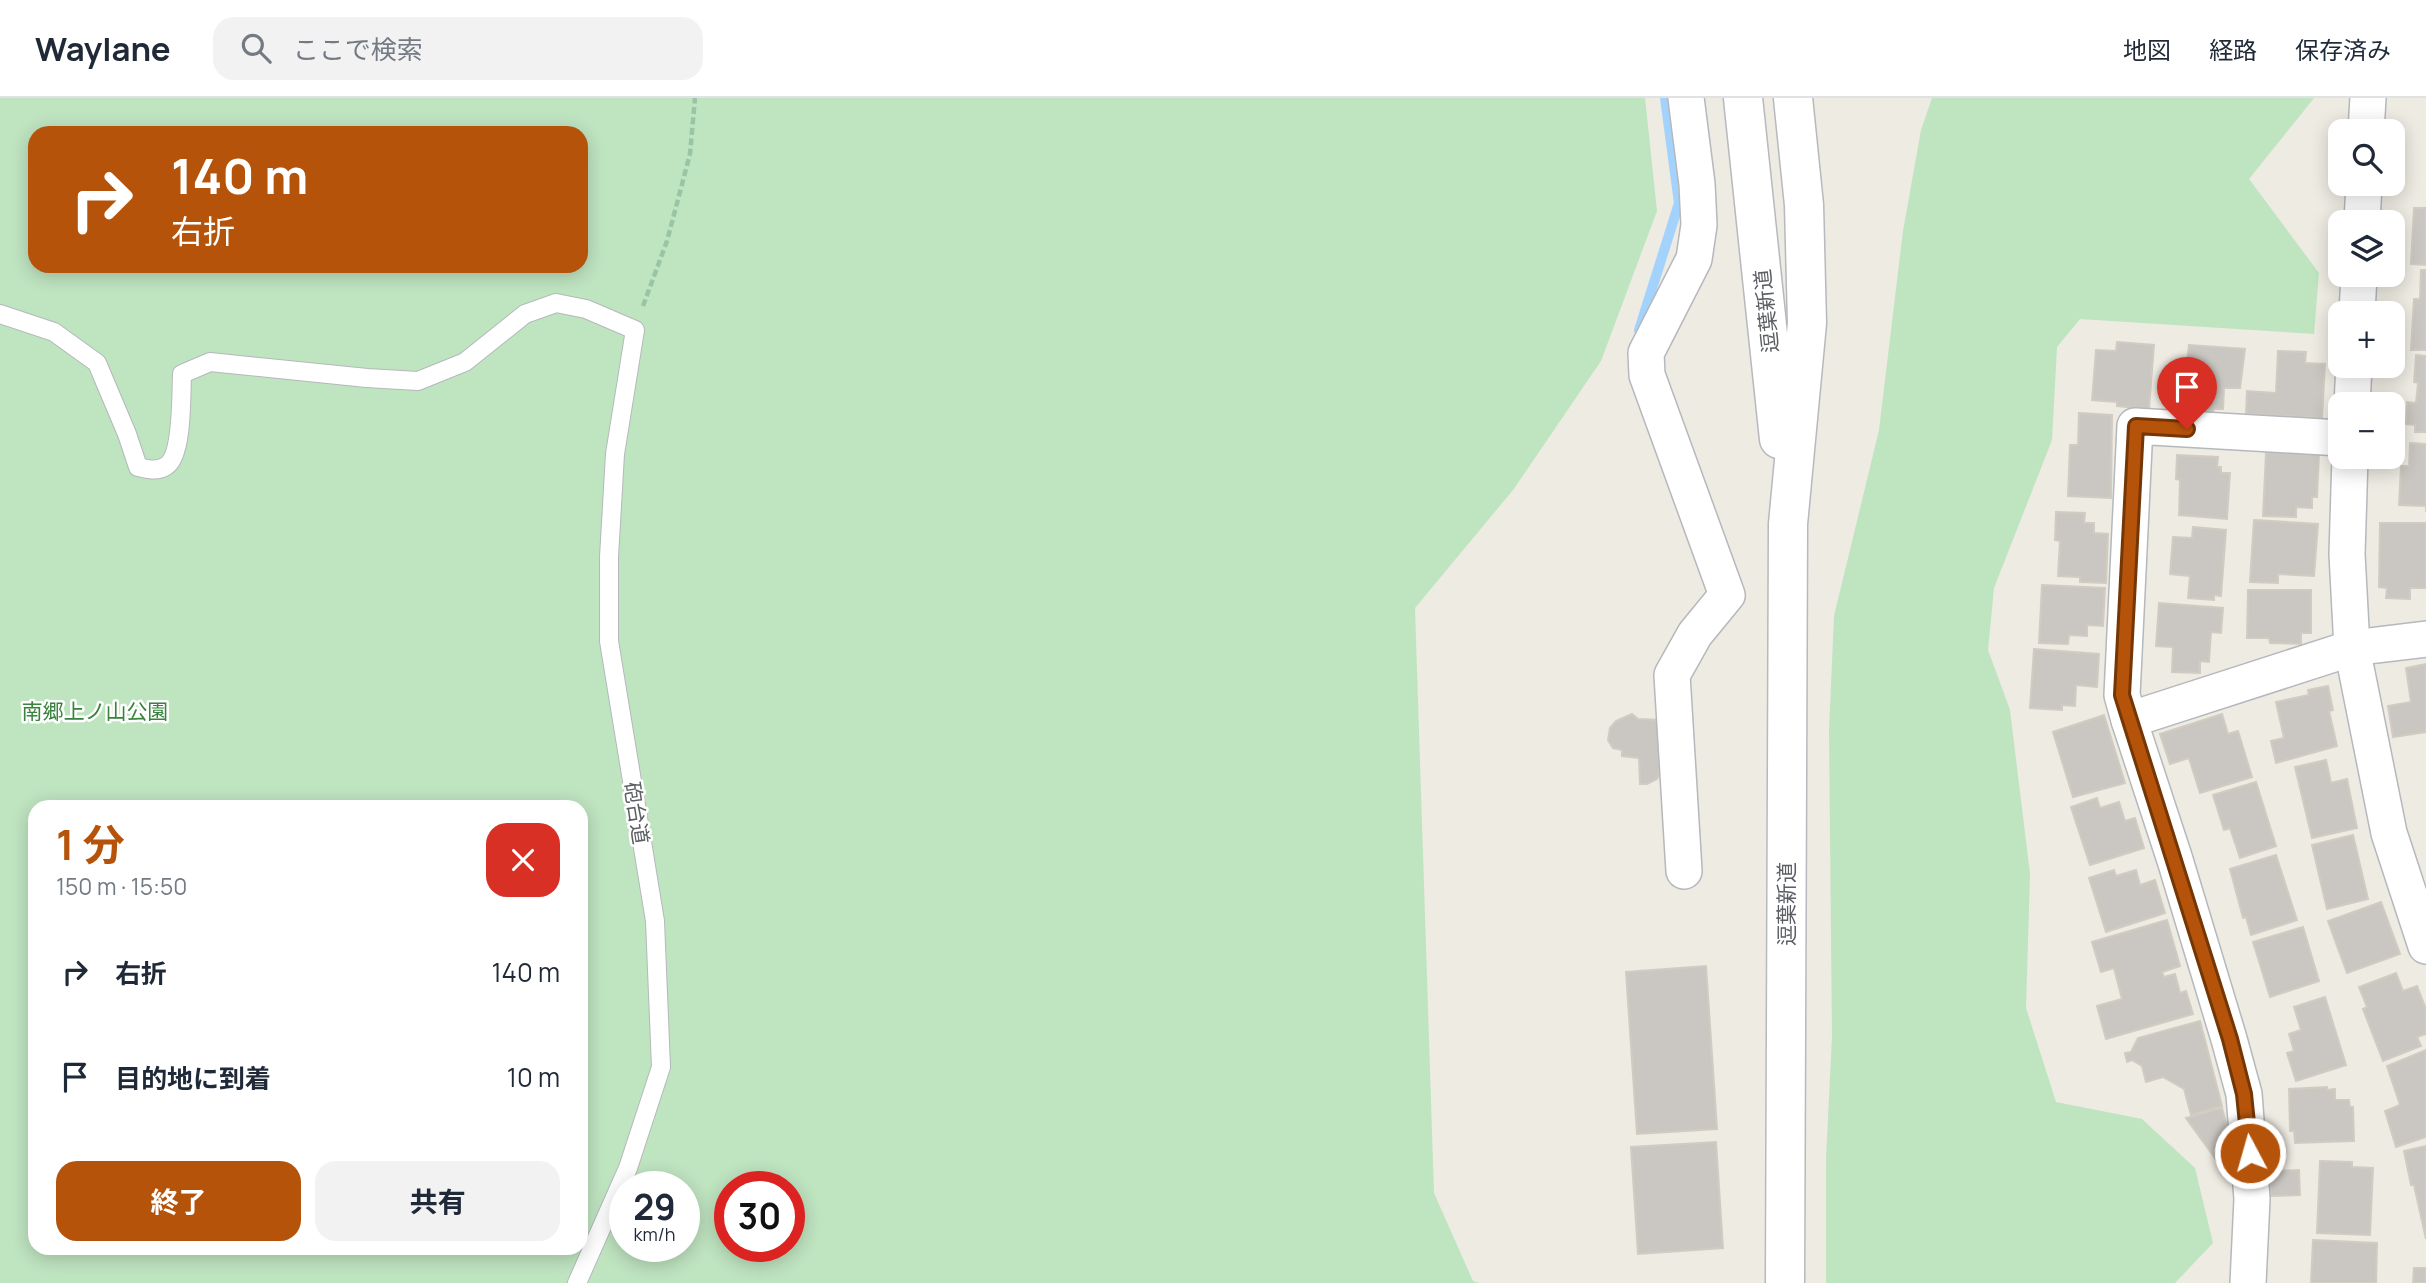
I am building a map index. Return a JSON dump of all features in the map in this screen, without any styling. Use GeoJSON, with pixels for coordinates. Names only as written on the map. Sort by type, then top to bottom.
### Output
{"type":"FeatureCollection","features":[{"type":"Feature","properties":{"kind":"street"},"geometry":{"type":"LineString","coordinates":[[1684,871],[1672,675],[1695,634],[1727,595],[1647,375],[1646,353],[1694,259],[1699,225],[1697,184],[1686,98]]}},
{"type":"Feature","properties":{"kind":"street","name":"逗葉新道"},"geometry":{"type":"LineString","coordinates":[[1743,98],[1787,524]]}},
{"type":"Feature","properties":{"kind":"street","name":"逗葉新道"},"geometry":{"type":"LineString","coordinates":[[1785,1283],[1787,524],[1807,323],[1804,205],[1793,98]]}},
{"type":"Feature","properties":{"kind":"street"},"geometry":{"type":"LineString","coordinates":[[2367,119],[2368,98]]}},
{"type":"Feature","properties":{"kind":"street"},"geometry":{"type":"LineString","coordinates":[[2248,1283],[2252,1199],[2244,1094],[2230,1039],[2122,695],[2136,426],[2328,437]]}},
{"type":"Feature","properties":{"kind":"street"},"geometry":{"type":"LineString","coordinates":[[2350,469],[2347,554],[2351,648],[2389,833],[2426,946]]}},
{"type":"Feature","properties":{"kind":"street"},"geometry":{"type":"LineString","coordinates":[[2129,720],[2351,648],[2426,639]]}},
{"type":"Feature","properties":{"kind":"lane"},"geometry":{"type":"LineString","coordinates":[[0,314],[54,332],[97,363],[138,467],[158,470],[169,465],[176,453],[182,374],[210,362],[418,381],[465,362],[525,314],[556,303],[586,309],[635,330]]}},
{"type":"Feature","properties":{"kind":"lane","name":"砲台道"},"geometry":{"type":"LineString","coordinates":[[577,1283],[628,1168],[661,1066],[655,921],[609,641],[609,557],[615,454],[635,330]]}},
{"type":"Feature","properties":{"kind":"path"},"geometry":{"type":"LineString","coordinates":[[635,330],[667,241],[690,153],[695,98]]}},
{"type":"Feature","properties":{"kind":"green space","name":"南郷上ノ山公園"},"geometry":{"type":"Polygon","coordinates":[[[0,98],[1645,98],[1657,211],[1601,361],[1513,490],[1415,608],[1434,1193],[1473,1281],[1479,1283],[0,1283],[0,98]]]}},
{"type":"Feature","properties":{"kind":"green space"},"geometry":{"type":"Polygon","coordinates":[[[1932,98],[2314,98],[2249,179],[2319,273],[2314,334],[2080,319],[2057,347],[2052,440],[1994,588],[1988,650],[2010,710],[2030,874],[2026,1008],[2056,1102],[2142,1119],[2195,1168],[2213,1243],[2175,1283],[1826,1283],[1826,1159],[1832,1037],[1829,731],[1834,616],[1879,430],[1903,231],[1921,130],[1932,98]]]}},
{"type":"Feature","properties":{"kind":"building"},"geometry":{"type":"Polygon","coordinates":[[[2414,208],[2426,208],[2426,265],[2411,264],[2414,208]]]}},
{"type":"Feature","properties":{"kind":"building"},"geometry":{"type":"Polygon","coordinates":[[[2421,270],[2426,270],[2426,350],[2411,350],[2414,299],[2420,299],[2421,270]]]}},
{"type":"Feature","properties":{"kind":"building"},"geometry":{"type":"Polygon","coordinates":[[[2117,342],[2154,345],[2149,409],[2092,400],[2096,350],[2116,351],[2117,342]]]}},
{"type":"Feature","properties":{"kind":"building"},"geometry":{"type":"Polygon","coordinates":[[[2189,345],[2245,349],[2240,388],[2224,388],[2223,409],[2180,409],[2183,361],[2187,361],[2189,345]]]}},
{"type":"Feature","properties":{"kind":"building"},"geometry":{"type":"Polygon","coordinates":[[[2278,351],[2306,352],[2305,363],[2325,364],[2322,418],[2246,414],[2247,391],[2276,393],[2278,351]]]}},
{"type":"Feature","properties":{"kind":"building"},"geometry":{"type":"Polygon","coordinates":[[[2416,355],[2426,356],[2426,432],[2415,432],[2415,425],[2406,424],[2407,402],[2416,403],[2416,355]]]}},
{"type":"Feature","properties":{"kind":"building"},"geometry":{"type":"Polygon","coordinates":[[[2079,413],[2112,415],[2111,498],[2068,496],[2070,445],[2078,445],[2079,413]]]}},
{"type":"Feature","properties":{"kind":"building"},"geometry":{"type":"Polygon","coordinates":[[[2410,443],[2426,444],[2426,506],[2399,505],[2401,469],[2409,466],[2410,443]]]}},
{"type":"Feature","properties":{"kind":"building"},"geometry":{"type":"Polygon","coordinates":[[[2266,452],[2319,454],[2317,497],[2312,497],[2312,508],[2296,507],[2296,517],[2263,516],[2266,452]]]}},
{"type":"Feature","properties":{"kind":"building"},"geometry":{"type":"Polygon","coordinates":[[[2177,455],[2218,457],[2217,467],[2221,467],[2221,473],[2230,473],[2227,519],[2179,515],[2180,480],[2176,479],[2177,455]]]}},
{"type":"Feature","properties":{"kind":"building"},"geometry":{"type":"Polygon","coordinates":[[[2056,512],[2085,513],[2084,523],[2094,523],[2094,533],[2108,534],[2106,583],[2080,582],[2080,577],[2058,576],[2060,541],[2055,540],[2056,512]]]}},
{"type":"Feature","properties":{"kind":"building"},"geometry":{"type":"Polygon","coordinates":[[[2254,520],[2318,524],[2314,576],[2278,574],[2278,583],[2250,582],[2254,520]]]}},
{"type":"Feature","properties":{"kind":"building"},"geometry":{"type":"Polygon","coordinates":[[[2380,523],[2426,523],[2426,588],[2410,588],[2410,599],[2386,598],[2387,588],[2379,587],[2380,523]]]}},
{"type":"Feature","properties":{"kind":"building"},"geometry":{"type":"Polygon","coordinates":[[[2193,527],[2226,530],[2221,596],[2214,595],[2214,600],[2188,598],[2190,576],[2170,574],[2173,537],[2192,538],[2193,527]]]}},
{"type":"Feature","properties":{"kind":"building"},"geometry":{"type":"Polygon","coordinates":[[[2042,585],[2105,588],[2103,626],[2087,625],[2087,636],[2069,635],[2068,644],[2039,643],[2042,585]]]}},
{"type":"Feature","properties":{"kind":"building"},"geometry":{"type":"Polygon","coordinates":[[[2248,590],[2311,590],[2311,633],[2301,633],[2301,644],[2270,643],[2269,638],[2247,638],[2248,590]]]}},
{"type":"Feature","properties":{"kind":"building"},"geometry":{"type":"Polygon","coordinates":[[[2159,603],[2223,608],[2221,633],[2211,632],[2209,662],[2200,661],[2200,673],[2172,672],[2173,647],[2156,646],[2159,603]]]}},
{"type":"Feature","properties":{"kind":"building"},"geometry":{"type":"Polygon","coordinates":[[[2034,649],[2099,654],[2097,687],[2076,685],[2075,706],[2062,705],[2062,710],[2030,708],[2034,649]]]}},
{"type":"Feature","properties":{"kind":"building"},"geometry":{"type":"Polygon","coordinates":[[[2426,664],[2426,732],[2393,737],[2388,706],[2411,702],[2406,668],[2426,664]]]}},
{"type":"Feature","properties":{"kind":"building"},"geometry":{"type":"Polygon","coordinates":[[[2328,686],[2333,710],[2329,711],[2337,746],[2276,763],[2271,741],[2284,738],[2276,702],[2309,695],[2308,690],[2328,686]]]}},
{"type":"Feature","properties":{"kind":"building"},"geometry":{"type":"Polygon","coordinates":[[[1632,714],[1638,719],[1660,720],[1659,774],[1657,779],[1647,784],[1640,784],[1639,758],[1622,756],[1622,750],[1613,748],[1608,740],[1610,728],[1616,721],[1632,714]]]}},
{"type":"Feature","properties":{"kind":"building"},"geometry":{"type":"Polygon","coordinates":[[[2222,714],[2228,734],[2238,731],[2252,777],[2200,793],[2189,758],[2170,764],[2160,734],[2222,714]]]}},
{"type":"Feature","properties":{"kind":"building"},"geometry":{"type":"Polygon","coordinates":[[[2104,715],[2125,783],[2073,797],[2053,732],[2104,715]]]}},
{"type":"Feature","properties":{"kind":"building"},"geometry":{"type":"Polygon","coordinates":[[[2326,760],[2331,783],[2347,779],[2357,828],[2312,838],[2295,767],[2326,760]]]}},
{"type":"Feature","properties":{"kind":"building"},"geometry":{"type":"Polygon","coordinates":[[[2256,782],[2276,846],[2240,858],[2230,828],[2224,830],[2213,795],[2256,782]]]}},
{"type":"Feature","properties":{"kind":"building"},"geometry":{"type":"Polygon","coordinates":[[[2097,798],[2100,808],[2119,802],[2125,821],[2135,818],[2144,848],[2090,865],[2071,807],[2097,798]]]}},
{"type":"Feature","properties":{"kind":"building"},"geometry":{"type":"Polygon","coordinates":[[[2353,835],[2368,899],[2327,909],[2312,845],[2353,835]]]}},
{"type":"Feature","properties":{"kind":"building"},"geometry":{"type":"Polygon","coordinates":[[[2276,855],[2297,920],[2251,935],[2246,917],[2243,918],[2230,869],[2276,855]]]}},
{"type":"Feature","properties":{"kind":"building"},"geometry":{"type":"Polygon","coordinates":[[[2114,870],[2116,876],[2136,870],[2140,885],[2155,880],[2165,913],[2106,932],[2089,878],[2114,870]]]}},
{"type":"Feature","properties":{"kind":"building"},"geometry":{"type":"Polygon","coordinates":[[[2381,902],[2400,954],[2347,973],[2328,921],[2381,902]]]}},
{"type":"Feature","properties":{"kind":"building"},"geometry":{"type":"Polygon","coordinates":[[[2167,920],[2180,966],[2162,972],[2164,977],[2175,974],[2180,993],[2186,991],[2193,1014],[2106,1039],[2097,1006],[2122,999],[2114,968],[2101,972],[2092,942],[2167,920]]]}},
{"type":"Feature","properties":{"kind":"building"},"geometry":{"type":"Polygon","coordinates":[[[2303,927],[2319,981],[2270,997],[2253,942],[2303,927]]]}},
{"type":"Feature","properties":{"kind":"building"},"geometry":{"type":"Polygon","coordinates":[[[1706,966],[1717,1129],[1637,1134],[1626,972],[1706,966]]]}},
{"type":"Feature","properties":{"kind":"building"},"geometry":{"type":"Polygon","coordinates":[[[2396,973],[2403,991],[2417,986],[2426,1009],[2426,1034],[2417,1037],[2421,1046],[2383,1061],[2363,1009],[2367,1007],[2359,987],[2396,973]]]}},
{"type":"Feature","properties":{"kind":"building"},"geometry":{"type":"Polygon","coordinates":[[[2325,997],[2346,1065],[2296,1081],[2287,1053],[2294,1051],[2289,1034],[2301,1030],[2294,1007],[2325,997]]]}},
{"type":"Feature","properties":{"kind":"building"},"geometry":{"type":"Polygon","coordinates":[[[2200,1021],[2222,1106],[2191,1115],[2184,1089],[2163,1077],[2146,1082],[2142,1066],[2132,1060],[2127,1062],[2125,1053],[2131,1052],[2138,1038],[2200,1021]]]}},
{"type":"Feature","properties":{"kind":"building"},"geometry":{"type":"Polygon","coordinates":[[[2426,1050],[2426,1137],[2396,1147],[2385,1111],[2400,1105],[2387,1066],[2426,1050]]]}},
{"type":"Feature","properties":{"kind":"building"},"geometry":{"type":"Polygon","coordinates":[[[2327,1087],[2327,1090],[2335,1089],[2335,1100],[2349,1100],[2350,1107],[2353,1107],[2354,1141],[2295,1143],[2294,1131],[2290,1131],[2289,1089],[2327,1087]]]}},
{"type":"Feature","properties":{"kind":"building"},"geometry":{"type":"Polygon","coordinates":[[[2222,1108],[2229,1134],[2231,1166],[2222,1168],[2186,1118],[2222,1108]]]}},
{"type":"Feature","properties":{"kind":"building"},"geometry":{"type":"Polygon","coordinates":[[[1716,1142],[1723,1248],[1638,1254],[1631,1147],[1716,1142]]]}},
{"type":"Feature","properties":{"kind":"building"},"geometry":{"type":"Polygon","coordinates":[[[2426,1146],[2426,1239],[2404,1151],[2426,1146]]]}},
{"type":"Feature","properties":{"kind":"building"},"geometry":{"type":"Polygon","coordinates":[[[2320,1161],[2352,1162],[2352,1167],[2373,1168],[2370,1235],[2317,1233],[2320,1161]]]}},
{"type":"Feature","properties":{"kind":"building"},"geometry":{"type":"Polygon","coordinates":[[[2299,1170],[2300,1195],[2271,1196],[2270,1171],[2299,1170]]]}},
{"type":"Feature","properties":{"kind":"building"},"geometry":{"type":"Polygon","coordinates":[[[2313,1240],[2377,1243],[2376,1283],[2311,1283],[2313,1240]]]}},
{"type":"Feature","properties":{"kind":"building"},"geometry":{"type":"Polygon","coordinates":[[[2414,1268],[2426,1268],[2426,1283],[2413,1283],[2414,1268]]]}},
{"type":"Feature","properties":{"kind":"waterway"},"geometry":{"type":"LineString","coordinates":[[1639,330],[1679,203],[1665,98]]}},
{"type":"Feature","properties":{"kind":"route"},"geometry":{"type":"LineString","coordinates":[[2187,429],[2136,426],[2122,695],[2230,1039],[2244,1094],[2250,1153]]}}]}
